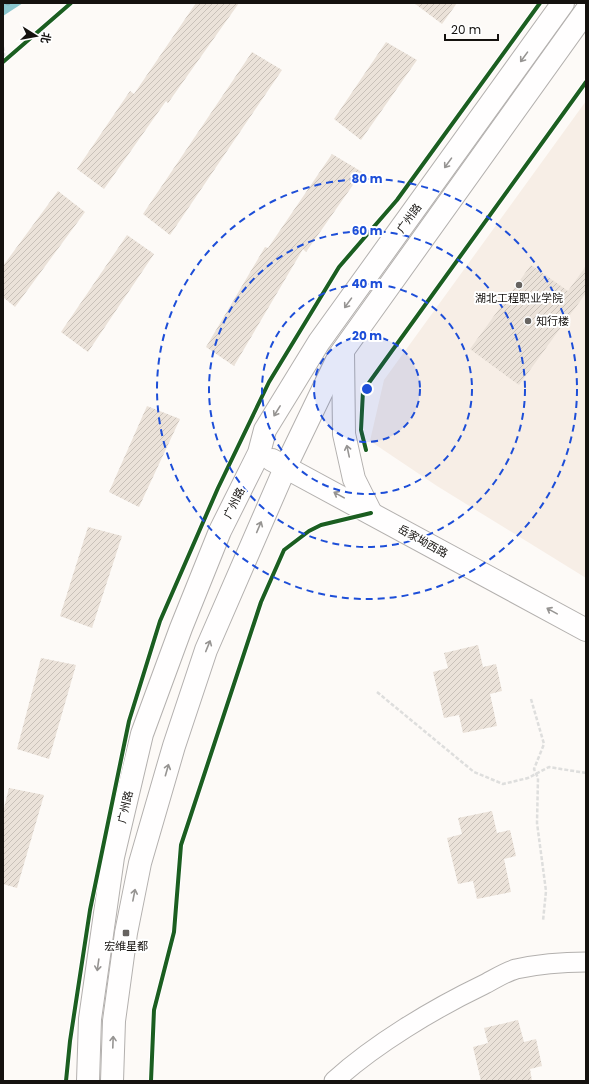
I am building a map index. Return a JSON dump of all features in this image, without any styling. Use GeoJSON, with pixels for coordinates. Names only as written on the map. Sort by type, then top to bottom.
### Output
{"type":"FeatureCollection","features":[{"type":"Feature","properties":{"kind":"main road","name":"广州路"},"geometry":{"type":"LineString","coordinates":[[88,1081],[90,1019],[113,857],[142,734],[181,628],[220,531],[259,453],[266,430],[319,342],[563,3]]}},
{"type":"Feature","properties":{"kind":"main road"},"geometry":{"type":"LineString","coordinates":[[112,1081],[114,1021],[126,934],[140,863],[174,746],[206,650],[286,466],[343,349],[586,12]]}},
{"type":"Feature","properties":{"kind":"main road"},"geometry":{"type":"LineString","coordinates":[[343,349],[344,434],[354,479],[371,513]]}},
{"type":"Feature","properties":{"kind":"main road","name":"岳家坳西路"},"geometry":{"type":"LineString","coordinates":[[259,453],[286,466],[586,630]]}},
{"type":"Feature","properties":{"kind":"street"},"geometry":{"type":"LineString","coordinates":[[334,1081],[353,1064],[414,1024],[461,996],[515,970],[564,962],[586,962]]}},
{"type":"Feature","properties":{"kind":"path"},"geometry":{"type":"LineString","coordinates":[[3,47],[4,60]]}},
{"type":"Feature","properties":{"kind":"path"},"geometry":{"type":"LineString","coordinates":[[377,692],[474,772],[503,784],[528,778],[550,767],[586,773]]}},
{"type":"Feature","properties":{"kind":"path"},"geometry":{"type":"LineString","coordinates":[[531,699],[544,744],[534,769],[536,774],[537,823],[546,890],[543,921]]}},
{"type":"Feature","properties":{"kind":"shaded area","name":"湖北工程职业学院"},"geometry":{"type":"Polygon","coordinates":[[[586,101],[586,578],[437,486],[370,441],[384,380],[586,101]]]}},
{"type":"Feature","properties":{"kind":"water"},"geometry":{"type":"Polygon","coordinates":[[[3,3],[23,3],[3,16],[3,3]]]}},
{"type":"Feature","properties":{"kind":"building"},"geometry":{"type":"Polygon","coordinates":[[[196,3],[239,3],[168,103],[166,101],[104,189],[77,169],[130,91],[134,94],[196,3]]]}},
{"type":"Feature","properties":{"kind":"building"},"geometry":{"type":"Polygon","coordinates":[[[414,3],[457,3],[442,24],[414,3]]]}},
{"type":"Feature","properties":{"kind":"building"},"geometry":{"type":"Polygon","coordinates":[[[386,42],[417,60],[361,140],[334,119],[386,42]]]}},
{"type":"Feature","properties":{"kind":"building"},"geometry":{"type":"Polygon","coordinates":[[[252,52],[282,70],[170,235],[143,214],[252,52]]]}},
{"type":"Feature","properties":{"kind":"building"},"geometry":{"type":"Polygon","coordinates":[[[332,154],[362,172],[306,252],[303,249],[234,366],[206,347],[265,247],[268,248],[332,154]]]}},
{"type":"Feature","properties":{"kind":"building"},"geometry":{"type":"Polygon","coordinates":[[[58,191],[85,212],[15,307],[3,297],[3,266],[58,191]]]}},
{"type":"Feature","properties":{"kind":"building"},"geometry":{"type":"Polygon","coordinates":[[[127,235],[154,254],[88,352],[61,332],[127,235]]]}},
{"type":"Feature","properties":{"kind":"building","name":"知行楼"},"geometry":{"type":"Polygon","coordinates":[[[531,265],[568,291],[586,266],[586,293],[519,385],[470,349],[531,265]]]}},
{"type":"Feature","properties":{"kind":"building"},"geometry":{"type":"Polygon","coordinates":[[[147,406],[180,419],[139,507],[109,492],[147,406]]]}},
{"type":"Feature","properties":{"kind":"building"},"geometry":{"type":"Polygon","coordinates":[[[88,527],[122,536],[92,628],[60,616],[88,527]]]}},
{"type":"Feature","properties":{"kind":"building"},"geometry":{"type":"Polygon","coordinates":[[[478,645],[483,667],[496,664],[502,691],[490,694],[497,726],[463,733],[459,715],[444,718],[433,672],[448,668],[444,653],[478,645]]]}},
{"type":"Feature","properties":{"kind":"building"},"geometry":{"type":"Polygon","coordinates":[[[41,658],[76,665],[49,759],[17,749],[41,658]]]}},
{"type":"Feature","properties":{"kind":"building"},"geometry":{"type":"Polygon","coordinates":[[[9,788],[44,795],[17,888],[3,884],[3,812],[9,788]]]}},
{"type":"Feature","properties":{"kind":"building"},"geometry":{"type":"Polygon","coordinates":[[[492,811],[497,833],[510,830],[516,856],[504,859],[511,892],[477,899],[473,881],[458,884],[447,838],[462,834],[458,818],[492,811]]]}},
{"type":"Feature","properties":{"kind":"building"},"geometry":{"type":"Polygon","coordinates":[[[518,1020],[524,1042],[536,1039],[542,1066],[530,1069],[532,1081],[481,1081],[473,1047],[488,1043],[484,1028],[518,1020]]]}},
{"type":"Feature","properties":{"kind":"cycle path"},"geometry":{"type":"LineString","coordinates":[[3,62],[71,3]]}},
{"type":"Feature","properties":{"kind":"cycle path"},"geometry":{"type":"LineString","coordinates":[[66,1081],[70,1041],[90,910],[129,721],[160,621],[218,488],[269,382],[339,267],[397,200],[540,3]]}},
{"type":"Feature","properties":{"kind":"cycle path"},"geometry":{"type":"LineString","coordinates":[[366,450],[361,430],[363,391],[586,82]]}},
{"type":"Feature","properties":{"kind":"cycle path"},"geometry":{"type":"LineString","coordinates":[[151,1081],[154,1010],[174,932],[181,845],[261,602],[284,550],[309,531],[321,525],[371,513]]}},
{"type":"Feature","properties":{"kind":"place","name":"湖北工程职业学院"},"geometry":{"type":"Point","coordinates":[519,285]}},
{"type":"Feature","properties":{"kind":"place","name":"知行楼"},"geometry":{"type":"Point","coordinates":[528,321]}},
{"type":"Feature","properties":{"kind":"place","name":"宏维星都"},"geometry":{"type":"Point","coordinates":[126,933]}}]}
